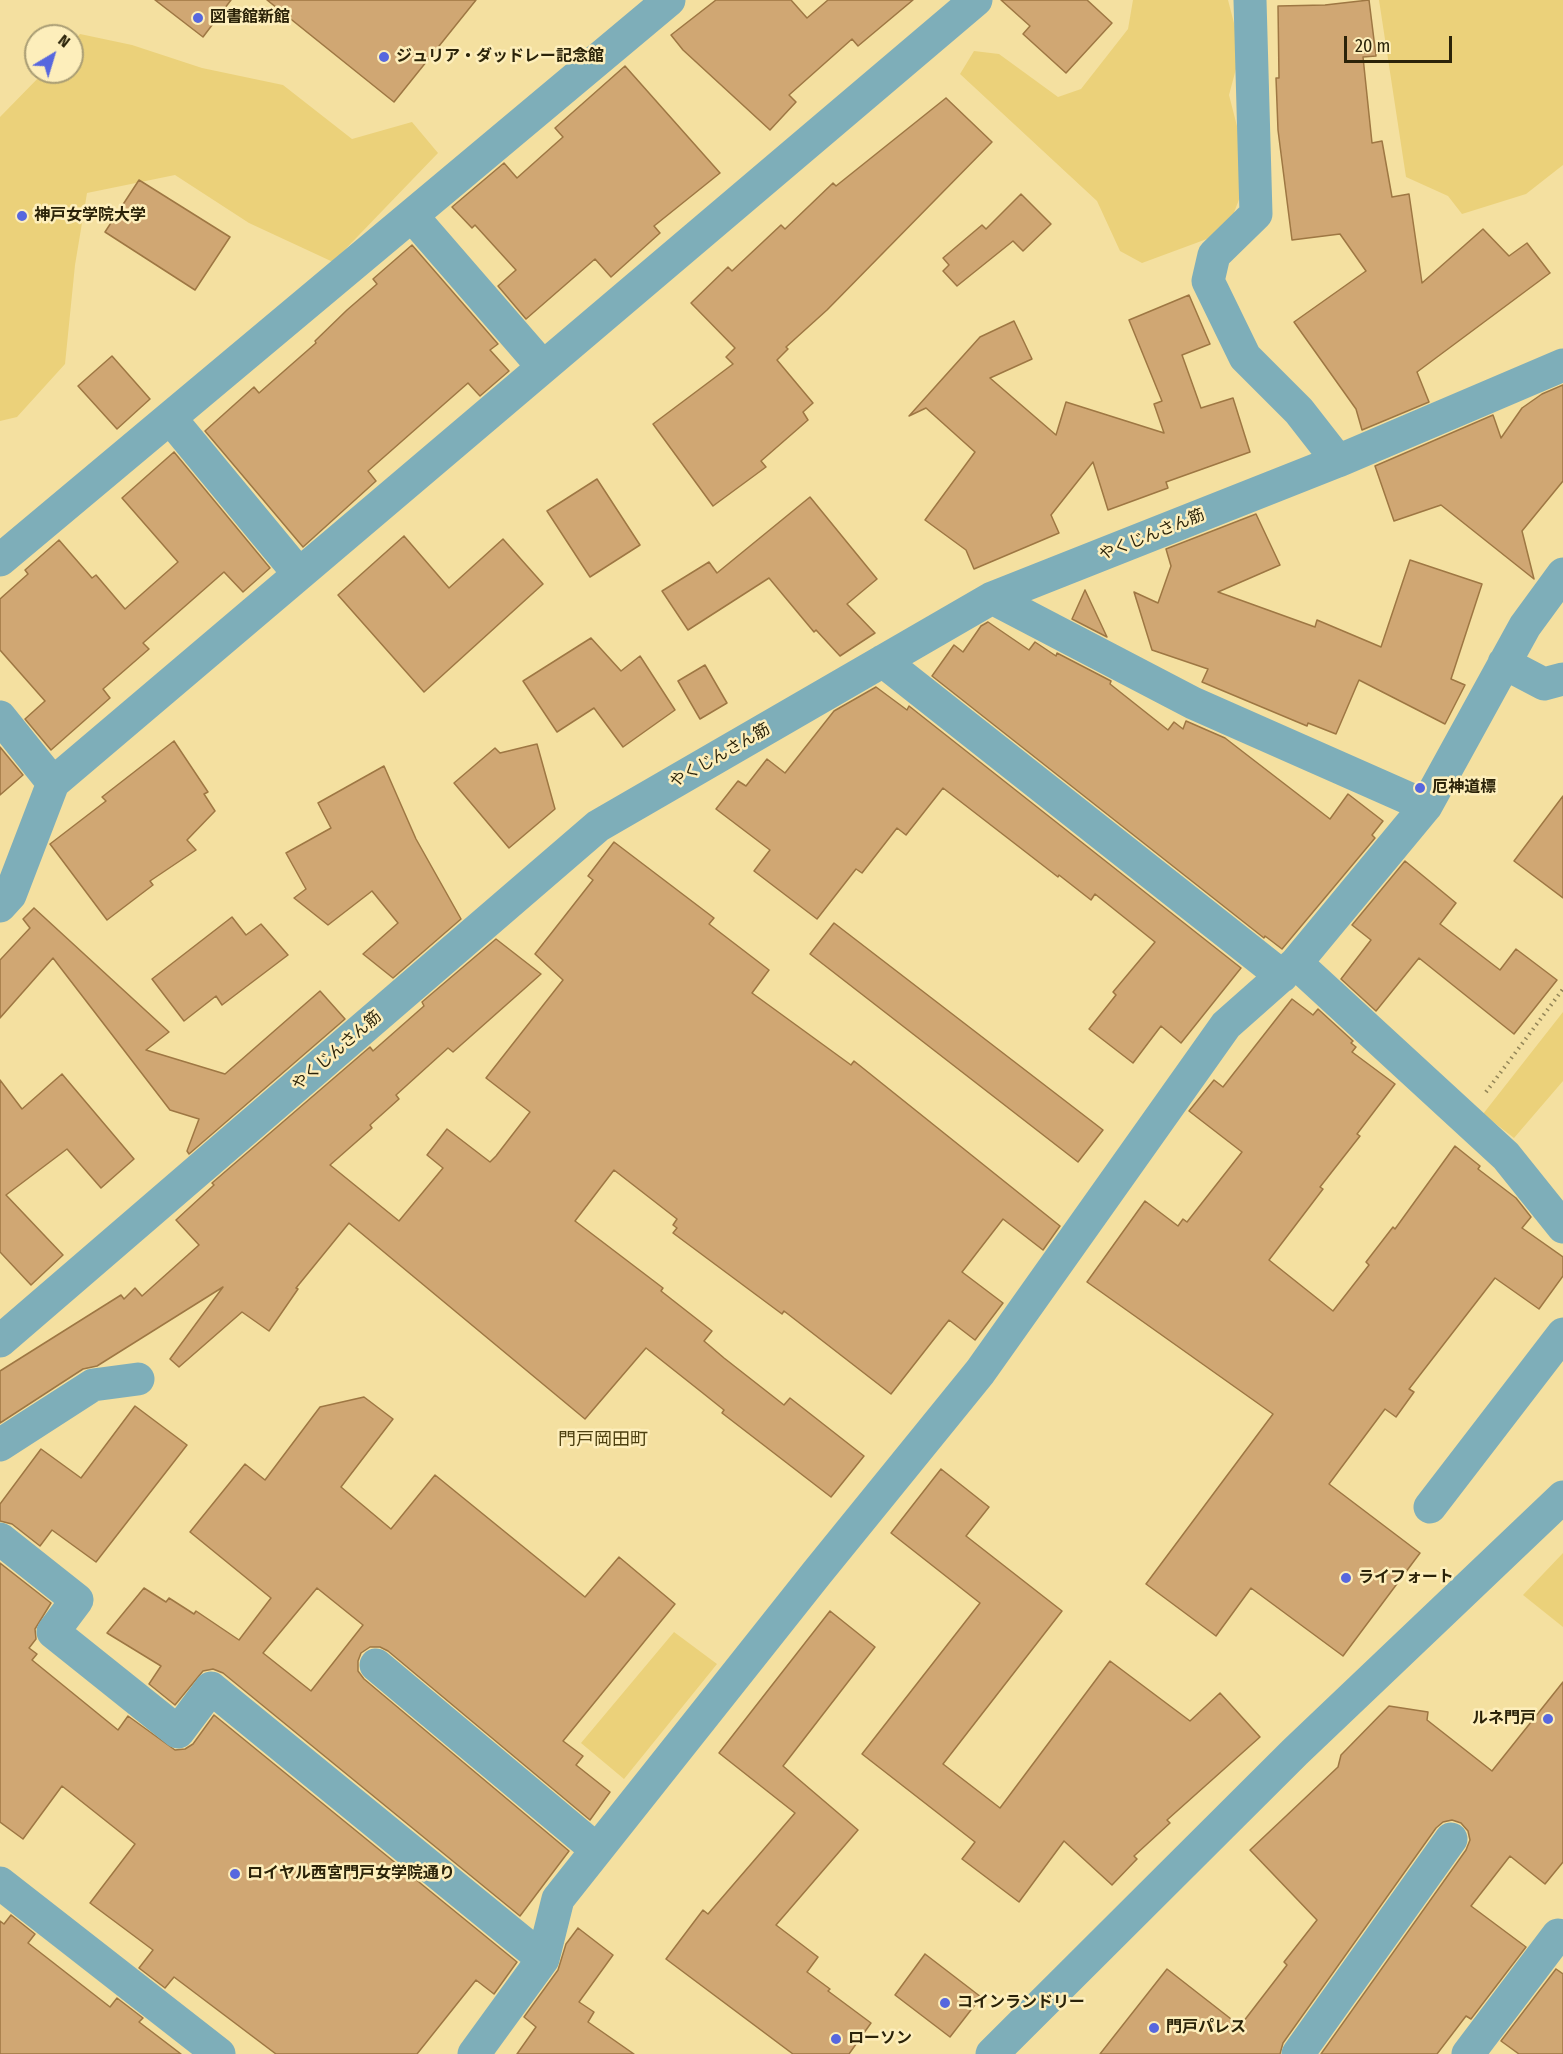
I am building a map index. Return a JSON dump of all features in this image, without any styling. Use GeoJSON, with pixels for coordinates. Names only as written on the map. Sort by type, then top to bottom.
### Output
{"type":"FeatureCollection","features":[{"type":"Feature","properties":{"kind":"street"},"geometry":{"type":"LineString","coordinates":[[0,560],[669,0]]}},
{"type":"Feature","properties":{"kind":"street"},"geometry":{"type":"LineString","coordinates":[[0,906],[10,895],[53,783],[976,0]]}},
{"type":"Feature","properties":{"kind":"street"},"geometry":{"type":"LineString","coordinates":[[1250,0],[1256,214],[1214,255],[1209,281],[1245,357],[1299,411],[1338,461]]}},
{"type":"Feature","properties":{"kind":"street"},"geometry":{"type":"LineString","coordinates":[[412,216],[543,367]]}},
{"type":"Feature","properties":{"kind":"street","name":"やくじんさん筋"},"geometry":{"type":"LineString","coordinates":[[0,1341],[598,826],[992,598],[1338,461],[1563,365]]}},
{"type":"Feature","properties":{"kind":"street"},"geometry":{"type":"LineString","coordinates":[[170,418],[299,574]]}},
{"type":"Feature","properties":{"kind":"street"},"geometry":{"type":"LineString","coordinates":[[474,2054],[543,1959],[558,1899],[980,1372],[1226,1025],[1289,970],[1426,806],[1525,626],[1563,574]]}},
{"type":"Feature","properties":{"kind":"street"},"geometry":{"type":"LineString","coordinates":[[992,598],[1193,703],[1426,806]]}},
{"type":"Feature","properties":{"kind":"street"},"geometry":{"type":"LineString","coordinates":[[883,661],[1289,970],[1466,1119],[1506,1156],[1563,1227]]}},
{"type":"Feature","properties":{"kind":"street"},"geometry":{"type":"LineString","coordinates":[[1504,663],[1544,684],[1563,679]]}},
{"type":"Feature","properties":{"kind":"street"},"geometry":{"type":"LineString","coordinates":[[0,717],[53,783]]}},
{"type":"Feature","properties":{"kind":"street"},"geometry":{"type":"LineString","coordinates":[[1430,1507],[1563,1334]]}},
{"type":"Feature","properties":{"kind":"street"},"geometry":{"type":"LineString","coordinates":[[0,1445],[93,1385],[138,1379]]}},
{"type":"Feature","properties":{"kind":"street"},"geometry":{"type":"LineString","coordinates":[[992,2054],[1295,1752],[1563,1497]]}},
{"type":"Feature","properties":{"kind":"street"},"geometry":{"type":"LineString","coordinates":[[0,1539],[77,1600],[53,1632],[178,1731],[211,1688],[543,1959]]}},
{"type":"Feature","properties":{"kind":"street"},"geometry":{"type":"LineString","coordinates":[[376,1665],[597,1850]]}},
{"type":"Feature","properties":{"kind":"street"},"geometry":{"type":"LineString","coordinates":[[1298,2054],[1451,1839]]}},
{"type":"Feature","properties":{"kind":"street"},"geometry":{"type":"LineString","coordinates":[[0,1882],[219,2054]]}},
{"type":"Feature","properties":{"kind":"street"},"geometry":{"type":"LineString","coordinates":[[1468,2054],[1558,1935]]}},
{"type":"Feature","properties":{"kind":"path"},"geometry":{"type":"LineString","coordinates":[[1466,1119],[1563,989]]}},
{"type":"Feature","properties":{"kind":"shaded area"},"geometry":{"type":"Polygon","coordinates":[[[1133,0],[1228,0],[1241,50],[1229,95],[1249,173],[1232,218],[1215,236],[1142,263],[1120,251],[1097,201],[960,74],[974,51],[999,54],[1058,97],[1081,89],[1128,29],[1133,0]]]}},
{"type":"Feature","properties":{"kind":"shaded area"},"geometry":{"type":"Polygon","coordinates":[[[1379,0],[1563,0],[1563,165],[1526,194],[1462,214],[1448,196],[1406,177],[1379,0]]]}},
{"type":"Feature","properties":{"kind":"shaded area"},"geometry":{"type":"Polygon","coordinates":[[[84,35],[132,45],[202,68],[283,85],[352,139],[412,122],[438,153],[333,262],[249,223],[175,175],[87,193],[75,265],[65,364],[17,417],[0,421],[0,117],[32,84],[84,84],[84,35]]]}},
{"type":"Feature","properties":{"kind":"shaded area"},"geometry":{"type":"Polygon","coordinates":[[[1563,1012],[1563,1081],[1514,1138],[1483,1114],[1563,1012]]]}},
{"type":"Feature","properties":{"kind":"shaded area"},"geometry":{"type":"Polygon","coordinates":[[[1563,1553],[1563,1627],[1523,1595],[1563,1553]]]}},
{"type":"Feature","properties":{"kind":"shaded area"},"geometry":{"type":"Polygon","coordinates":[[[674,1632],[717,1664],[624,1779],[581,1743],[674,1632]]]}},
{"type":"Feature","properties":{"kind":"building","name":"図書館新館"},"geometry":{"type":"Polygon","coordinates":[[[155,0],[231,0],[203,37],[155,0]]]}},
{"type":"Feature","properties":{"kind":"building","name":"ジュリア・ダッドレー記念館"},"geometry":{"type":"Polygon","coordinates":[[[267,0],[476,0],[394,102],[267,0]]]}},
{"type":"Feature","properties":{"kind":"building"},"geometry":{"type":"Polygon","coordinates":[[[716,0],[791,0],[807,18],[828,0],[913,0],[858,46],[852,39],[789,95],[796,102],[770,130],[683,50],[671,35],[716,0]]]}},
{"type":"Feature","properties":{"kind":"building"},"geometry":{"type":"Polygon","coordinates":[[[1001,0],[1087,0],[1112,23],[1066,73],[1023,34],[1030,26],[1001,0]]]}},
{"type":"Feature","properties":{"kind":"building"},"geometry":{"type":"Polygon","coordinates":[[[1369,0],[1376,56],[1363,57],[1372,143],[1382,141],[1392,197],[1409,194],[1422,283],[1483,229],[1509,256],[1527,243],[1550,273],[1417,372],[1429,402],[1362,430],[1356,409],[1294,322],[1366,271],[1340,234],[1292,240],[1278,130],[1276,78],[1279,78],[1278,6],[1325,5],[1369,0]]]}},
{"type":"Feature","properties":{"kind":"building"},"geometry":{"type":"Polygon","coordinates":[[[625,66],[720,173],[654,226],[660,233],[611,277],[595,259],[526,319],[498,286],[516,270],[475,225],[472,228],[452,207],[504,163],[517,178],[563,137],[555,128],[625,66]]]}},
{"type":"Feature","properties":{"kind":"building"},"geometry":{"type":"Polygon","coordinates":[[[946,98],[992,142],[827,310],[786,347],[788,349],[777,360],[813,403],[803,412],[808,420],[761,461],[766,467],[713,506],[653,424],[733,364],[726,357],[735,348],[691,303],[728,267],[732,271],[781,225],[785,229],[833,183],[836,186],[946,98]]]}},
{"type":"Feature","properties":{"kind":"building"},"geometry":{"type":"Polygon","coordinates":[[[139,180],[230,237],[195,290],[105,232],[139,180]]]}},
{"type":"Feature","properties":{"kind":"building"},"geometry":{"type":"Polygon","coordinates":[[[1021,194],[1051,224],[1023,251],[1013,241],[957,286],[943,271],[949,265],[943,258],[982,225],[986,229],[1021,194]]]}},
{"type":"Feature","properties":{"kind":"building"},"geometry":{"type":"Polygon","coordinates":[[[412,245],[498,344],[490,350],[509,371],[480,396],[468,383],[368,471],[376,481],[303,547],[205,431],[254,387],[259,393],[316,343],[315,341],[347,310],[377,284],[373,279],[412,245]]]}},
{"type":"Feature","properties":{"kind":"building"},"geometry":{"type":"Polygon","coordinates":[[[1189,295],[1210,344],[1182,355],[1201,408],[1233,398],[1250,452],[1166,482],[1168,488],[1108,510],[1093,462],[1051,515],[1059,533],[974,569],[966,550],[925,520],[975,452],[926,408],[909,416],[980,337],[1014,321],[1032,359],[990,378],[1056,435],[1066,402],[1164,433],[1154,404],[1162,401],[1129,320],[1189,295]]]}},
{"type":"Feature","properties":{"kind":"building"},"geometry":{"type":"Polygon","coordinates":[[[112,356],[150,399],[117,429],[78,386],[112,356]]]}},
{"type":"Feature","properties":{"kind":"building"},"geometry":{"type":"Polygon","coordinates":[[[1563,385],[1563,481],[1522,531],[1534,579],[1441,505],[1394,521],[1375,466],[1493,415],[1501,438],[1522,408],[1542,394],[1563,385]]]}},
{"type":"Feature","properties":{"kind":"building"},"geometry":{"type":"Polygon","coordinates":[[[174,452],[270,568],[243,592],[224,572],[143,643],[149,649],[103,689],[110,698],[51,750],[25,719],[45,701],[0,650],[0,599],[28,574],[25,570],[59,540],[92,578],[96,575],[125,609],[178,562],[122,498],[174,452]]]}},
{"type":"Feature","properties":{"kind":"building"},"geometry":{"type":"Polygon","coordinates":[[[597,479],[640,545],[590,577],[547,511],[597,479]]]}},
{"type":"Feature","properties":{"kind":"building"},"geometry":{"type":"Polygon","coordinates":[[[810,497],[877,579],[847,604],[875,633],[840,656],[816,630],[814,632],[769,578],[688,630],[662,591],[709,562],[717,573],[810,497]]]}},
{"type":"Feature","properties":{"kind":"building"},"geometry":{"type":"Polygon","coordinates":[[[1256,514],[1280,565],[1218,592],[1315,627],[1317,620],[1381,647],[1410,560],[1482,584],[1451,679],[1465,685],[1445,724],[1359,680],[1336,734],[1308,723],[1307,726],[1202,682],[1208,669],[1152,650],[1134,592],[1158,603],[1171,566],[1166,549],[1256,514]]]}},
{"type":"Feature","properties":{"kind":"building"},"geometry":{"type":"Polygon","coordinates":[[[404,536],[449,588],[503,539],[543,584],[424,692],[338,595],[404,536]]]}},
{"type":"Feature","properties":{"kind":"building"},"geometry":{"type":"Polygon","coordinates":[[[1085,590],[1107,637],[1072,619],[1085,590]]]}},
{"type":"Feature","properties":{"kind":"building"},"geometry":{"type":"Polygon","coordinates":[[[988,622],[1029,650],[1035,642],[1056,656],[1057,653],[1111,681],[1110,684],[1168,730],[1174,722],[1183,729],[1186,721],[1225,738],[1330,819],[1348,794],[1383,821],[1372,835],[1375,838],[1282,949],[1265,936],[1264,938],[932,676],[954,645],[963,652],[981,626],[988,622]]]}},
{"type":"Feature","properties":{"kind":"building"},"geometry":{"type":"Polygon","coordinates":[[[591,638],[621,671],[640,656],[675,710],[623,747],[594,708],[557,732],[523,681],[591,638]]]}},
{"type":"Feature","properties":{"kind":"building"},"geometry":{"type":"Polygon","coordinates":[[[705,665],[727,703],[700,719],[678,681],[705,665]]]}},
{"type":"Feature","properties":{"kind":"building"},"geometry":{"type":"Polygon","coordinates":[[[876,687],[907,710],[909,706],[1241,968],[1181,1043],[1161,1026],[1133,1063],[1089,1029],[1116,995],[1113,992],[1155,942],[1095,894],[1091,900],[1059,875],[1058,877],[943,788],[906,835],[897,828],[862,873],[856,869],[817,919],[754,871],[770,850],[716,809],[738,781],[746,786],[767,759],[785,773],[834,711],[876,687]]]}},
{"type":"Feature","properties":{"kind":"building"},"geometry":{"type":"Polygon","coordinates":[[[174,741],[208,792],[204,794],[215,811],[187,840],[196,850],[150,881],[153,885],[107,920],[50,844],[106,801],[102,797],[174,741]]]}},
{"type":"Feature","properties":{"kind":"building"},"geometry":{"type":"Polygon","coordinates":[[[537,744],[555,809],[509,848],[454,783],[495,748],[500,753],[537,744]]]}},
{"type":"Feature","properties":{"kind":"building"},"geometry":{"type":"Polygon","coordinates":[[[0,747],[23,775],[0,795],[0,747]]]}},
{"type":"Feature","properties":{"kind":"building"},"geometry":{"type":"Polygon","coordinates":[[[384,766],[416,839],[461,919],[393,978],[363,954],[398,923],[372,891],[328,925],[294,898],[306,889],[286,853],[331,828],[318,803],[384,766]]]}},
{"type":"Feature","properties":{"kind":"building"},"geometry":{"type":"Polygon","coordinates":[[[1563,796],[1563,898],[1514,861],[1563,796]]]}},
{"type":"Feature","properties":{"kind":"building"},"geometry":{"type":"Polygon","coordinates":[[[614,842],[714,918],[709,924],[769,970],[752,993],[851,1065],[854,1061],[1060,1226],[1043,1250],[1003,1219],[962,1272],[1003,1303],[975,1340],[949,1320],[891,1394],[784,1311],[782,1314],[673,1233],[677,1228],[673,1225],[677,1219],[614,1170],[575,1221],[663,1288],[661,1291],[712,1331],[704,1341],[724,1358],[784,1405],[790,1398],[864,1456],[831,1497],[722,1413],[724,1410],[646,1348],[585,1419],[349,1223],[296,1288],[298,1289],[269,1331],[242,1312],[179,1367],[170,1359],[223,1287],[97,1366],[83,1369],[0,1423],[0,1371],[121,1295],[124,1299],[135,1288],[142,1296],[199,1245],[176,1220],[214,1185],[212,1183],[370,1047],[373,1051],[424,1006],[422,1002],[496,939],[541,974],[453,1052],[448,1048],[396,1095],[399,1099],[370,1125],[372,1128],[330,1165],[399,1221],[443,1168],[427,1155],[447,1129],[490,1162],[530,1112],[486,1078],[563,980],[535,954],[593,880],[588,876],[614,842]]]}},
{"type":"Feature","properties":{"kind":"building"},"geometry":{"type":"Polygon","coordinates":[[[1405,861],[1456,903],[1440,924],[1500,970],[1516,949],[1557,980],[1514,1034],[1419,958],[1376,1011],[1341,979],[1371,940],[1352,925],[1405,861]]]}},
{"type":"Feature","properties":{"kind":"building"},"geometry":{"type":"Polygon","coordinates":[[[34,908],[169,1032],[146,1050],[225,1074],[320,991],[345,1019],[189,1154],[187,1151],[199,1119],[170,1110],[53,958],[0,1018],[0,960],[30,928],[23,919],[34,908]]]}},
{"type":"Feature","properties":{"kind":"building"},"geometry":{"type":"Polygon","coordinates":[[[232,917],[246,935],[261,924],[288,955],[222,1005],[216,996],[184,1021],[152,979],[232,917]]]}},
{"type":"Feature","properties":{"kind":"building"},"geometry":{"type":"Polygon","coordinates":[[[834,923],[1103,1130],[1078,1162],[810,954],[834,923]]]}},
{"type":"Feature","properties":{"kind":"building"},"geometry":{"type":"Polygon","coordinates":[[[1292,999],[1313,1015],[1318,1009],[1353,1041],[1351,1043],[1356,1047],[1352,1052],[1395,1084],[1357,1134],[1360,1136],[1320,1187],[1323,1189],[1269,1260],[1333,1311],[1369,1265],[1366,1262],[1393,1227],[1395,1229],[1455,1146],[1480,1166],[1478,1169],[1516,1198],[1531,1217],[1522,1228],[1563,1257],[1563,1276],[1539,1309],[1495,1278],[1409,1389],[1414,1392],[1396,1417],[1385,1409],[1329,1484],[1420,1553],[1343,1656],[1251,1588],[1216,1636],[1146,1584],[1273,1414],[1087,1282],[1145,1201],[1178,1226],[1183,1219],[1187,1222],[1242,1152],[1189,1111],[1214,1080],[1223,1087],[1292,999]]]}},
{"type":"Feature","properties":{"kind":"building"},"geometry":{"type":"Polygon","coordinates":[[[62,1074],[134,1159],[101,1188],[67,1149],[6,1195],[63,1255],[31,1285],[0,1252],[0,1080],[22,1109],[62,1074]]]}},
{"type":"Feature","properties":{"kind":"building"},"geometry":{"type":"Polygon","coordinates":[[[364,1397],[393,1419],[341,1487],[391,1529],[435,1475],[585,1597],[619,1557],[675,1604],[563,1741],[583,1756],[576,1765],[610,1792],[590,1820],[388,1651],[380,1647],[370,1647],[361,1653],[358,1671],[364,1679],[569,1851],[520,1916],[223,1673],[213,1669],[203,1671],[175,1705],[149,1684],[161,1666],[107,1633],[144,1588],[166,1602],[169,1598],[194,1614],[196,1611],[239,1640],[271,1598],[190,1532],[245,1464],[265,1480],[320,1407],[364,1397]],[[317,1588],[263,1653],[311,1691],[363,1625],[317,1588]]]}},
{"type":"Feature","properties":{"kind":"building"},"geometry":{"type":"Polygon","coordinates":[[[135,1406],[187,1445],[96,1562],[52,1530],[40,1546],[12,1524],[0,1521],[0,1504],[41,1449],[81,1478],[135,1406]]]}},
{"type":"Feature","properties":{"kind":"building"},"geometry":{"type":"Polygon","coordinates":[[[941,1469],[989,1507],[966,1536],[1062,1611],[943,1764],[1000,1808],[1110,1661],[1190,1721],[1220,1693],[1260,1737],[1167,1820],[1170,1823],[1134,1856],[1137,1859],[1112,1885],[1064,1841],[1019,1902],[962,1859],[975,1842],[862,1754],[980,1603],[891,1533],[941,1469]]]}},
{"type":"Feature","properties":{"kind":"building"},"geometry":{"type":"Polygon","coordinates":[[[0,1563],[51,1603],[35,1629],[36,1639],[29,1648],[37,1654],[32,1660],[118,1730],[128,1716],[175,1750],[185,1749],[193,1744],[214,1715],[517,1962],[494,1994],[476,1980],[417,2054],[276,2054],[174,1977],[165,1988],[139,1968],[153,1950],[90,1903],[135,1844],[62,1786],[23,1839],[0,1822],[0,1563]]]}},
{"type":"Feature","properties":{"kind":"building"},"geometry":{"type":"Polygon","coordinates":[[[830,1611],[875,1647],[783,1766],[858,1830],[776,1925],[818,1957],[807,1972],[871,2023],[849,2054],[793,2054],[666,1959],[703,1910],[708,1914],[795,1813],[719,1753],[830,1611]]]}},
{"type":"Feature","properties":{"kind":"building"},"geometry":{"type":"Polygon","coordinates":[[[1563,1682],[1563,1862],[1545,1884],[1510,1856],[1471,1906],[1526,1947],[1471,2019],[1466,2016],[1437,2054],[1321,2054],[1466,1850],[1470,1840],[1468,1831],[1461,1823],[1452,1820],[1443,1822],[1436,1828],[1283,2043],[1280,2054],[1100,2054],[1167,1969],[1240,2026],[1287,1965],[1284,1962],[1317,1920],[1250,1850],[1338,1767],[1341,1755],[1389,1706],[1428,1712],[1427,1720],[1492,1771],[1563,1682]]]}},
{"type":"Feature","properties":{"kind":"building"},"geometry":{"type":"Polygon","coordinates":[[[11,1915],[35,1934],[28,1943],[110,2007],[117,1998],[143,2018],[139,2022],[181,2054],[0,2054],[0,1921],[4,1924],[11,1915]]]}},
{"type":"Feature","properties":{"kind":"building"},"geometry":{"type":"Polygon","coordinates":[[[578,1928],[613,1955],[579,2002],[594,2012],[588,2022],[634,2054],[517,2054],[536,2027],[524,2017],[558,1970],[566,1944],[578,1928]]]}},
{"type":"Feature","properties":{"kind":"building"},"geometry":{"type":"Polygon","coordinates":[[[925,1954],[981,1997],[950,2037],[895,1995],[925,1954]]]}},
{"type":"Feature","properties":{"kind":"building"},"geometry":{"type":"Polygon","coordinates":[[[1556,1969],[1563,1974],[1563,2054],[1519,2054],[1501,2041],[1556,1969]]]}},
{"type":"Feature","properties":{"kind":"place","name":"図書館新館"},"geometry":{"type":"Point","coordinates":[198,18]}},
{"type":"Feature","properties":{"kind":"place","name":"ジュリア・ダッドレー記念館"},"geometry":{"type":"Point","coordinates":[384,57]}},
{"type":"Feature","properties":{"kind":"place","name":"神戸女学院大学"},"geometry":{"type":"Point","coordinates":[22,216]}},
{"type":"Feature","properties":{"kind":"place","name":"厄神道標"},"geometry":{"type":"Point","coordinates":[1420,788]}},
{"type":"Feature","properties":{"kind":"place","name":"ライフォート"},"geometry":{"type":"Point","coordinates":[1346,1578]}},
{"type":"Feature","properties":{"kind":"place","name":"ルネ門戸"},"geometry":{"type":"Point","coordinates":[1548,1719]}},
{"type":"Feature","properties":{"kind":"place","name":"ロイヤル西宮門戸女学院通り"},"geometry":{"type":"Point","coordinates":[235,1874]}},
{"type":"Feature","properties":{"kind":"place","name":"コインランドリー"},"geometry":{"type":"Point","coordinates":[945,2003]}},
{"type":"Feature","properties":{"kind":"place","name":"門戸パレス"},"geometry":{"type":"Point","coordinates":[1154,2028]}},
{"type":"Feature","properties":{"kind":"place","name":"ローソン"},"geometry":{"type":"Point","coordinates":[836,2039]}},
{"type":"Feature","properties":{"kind":"district","name":"門戸岡田町"},"geometry":{"type":"Point","coordinates":[603,1440]}}]}
